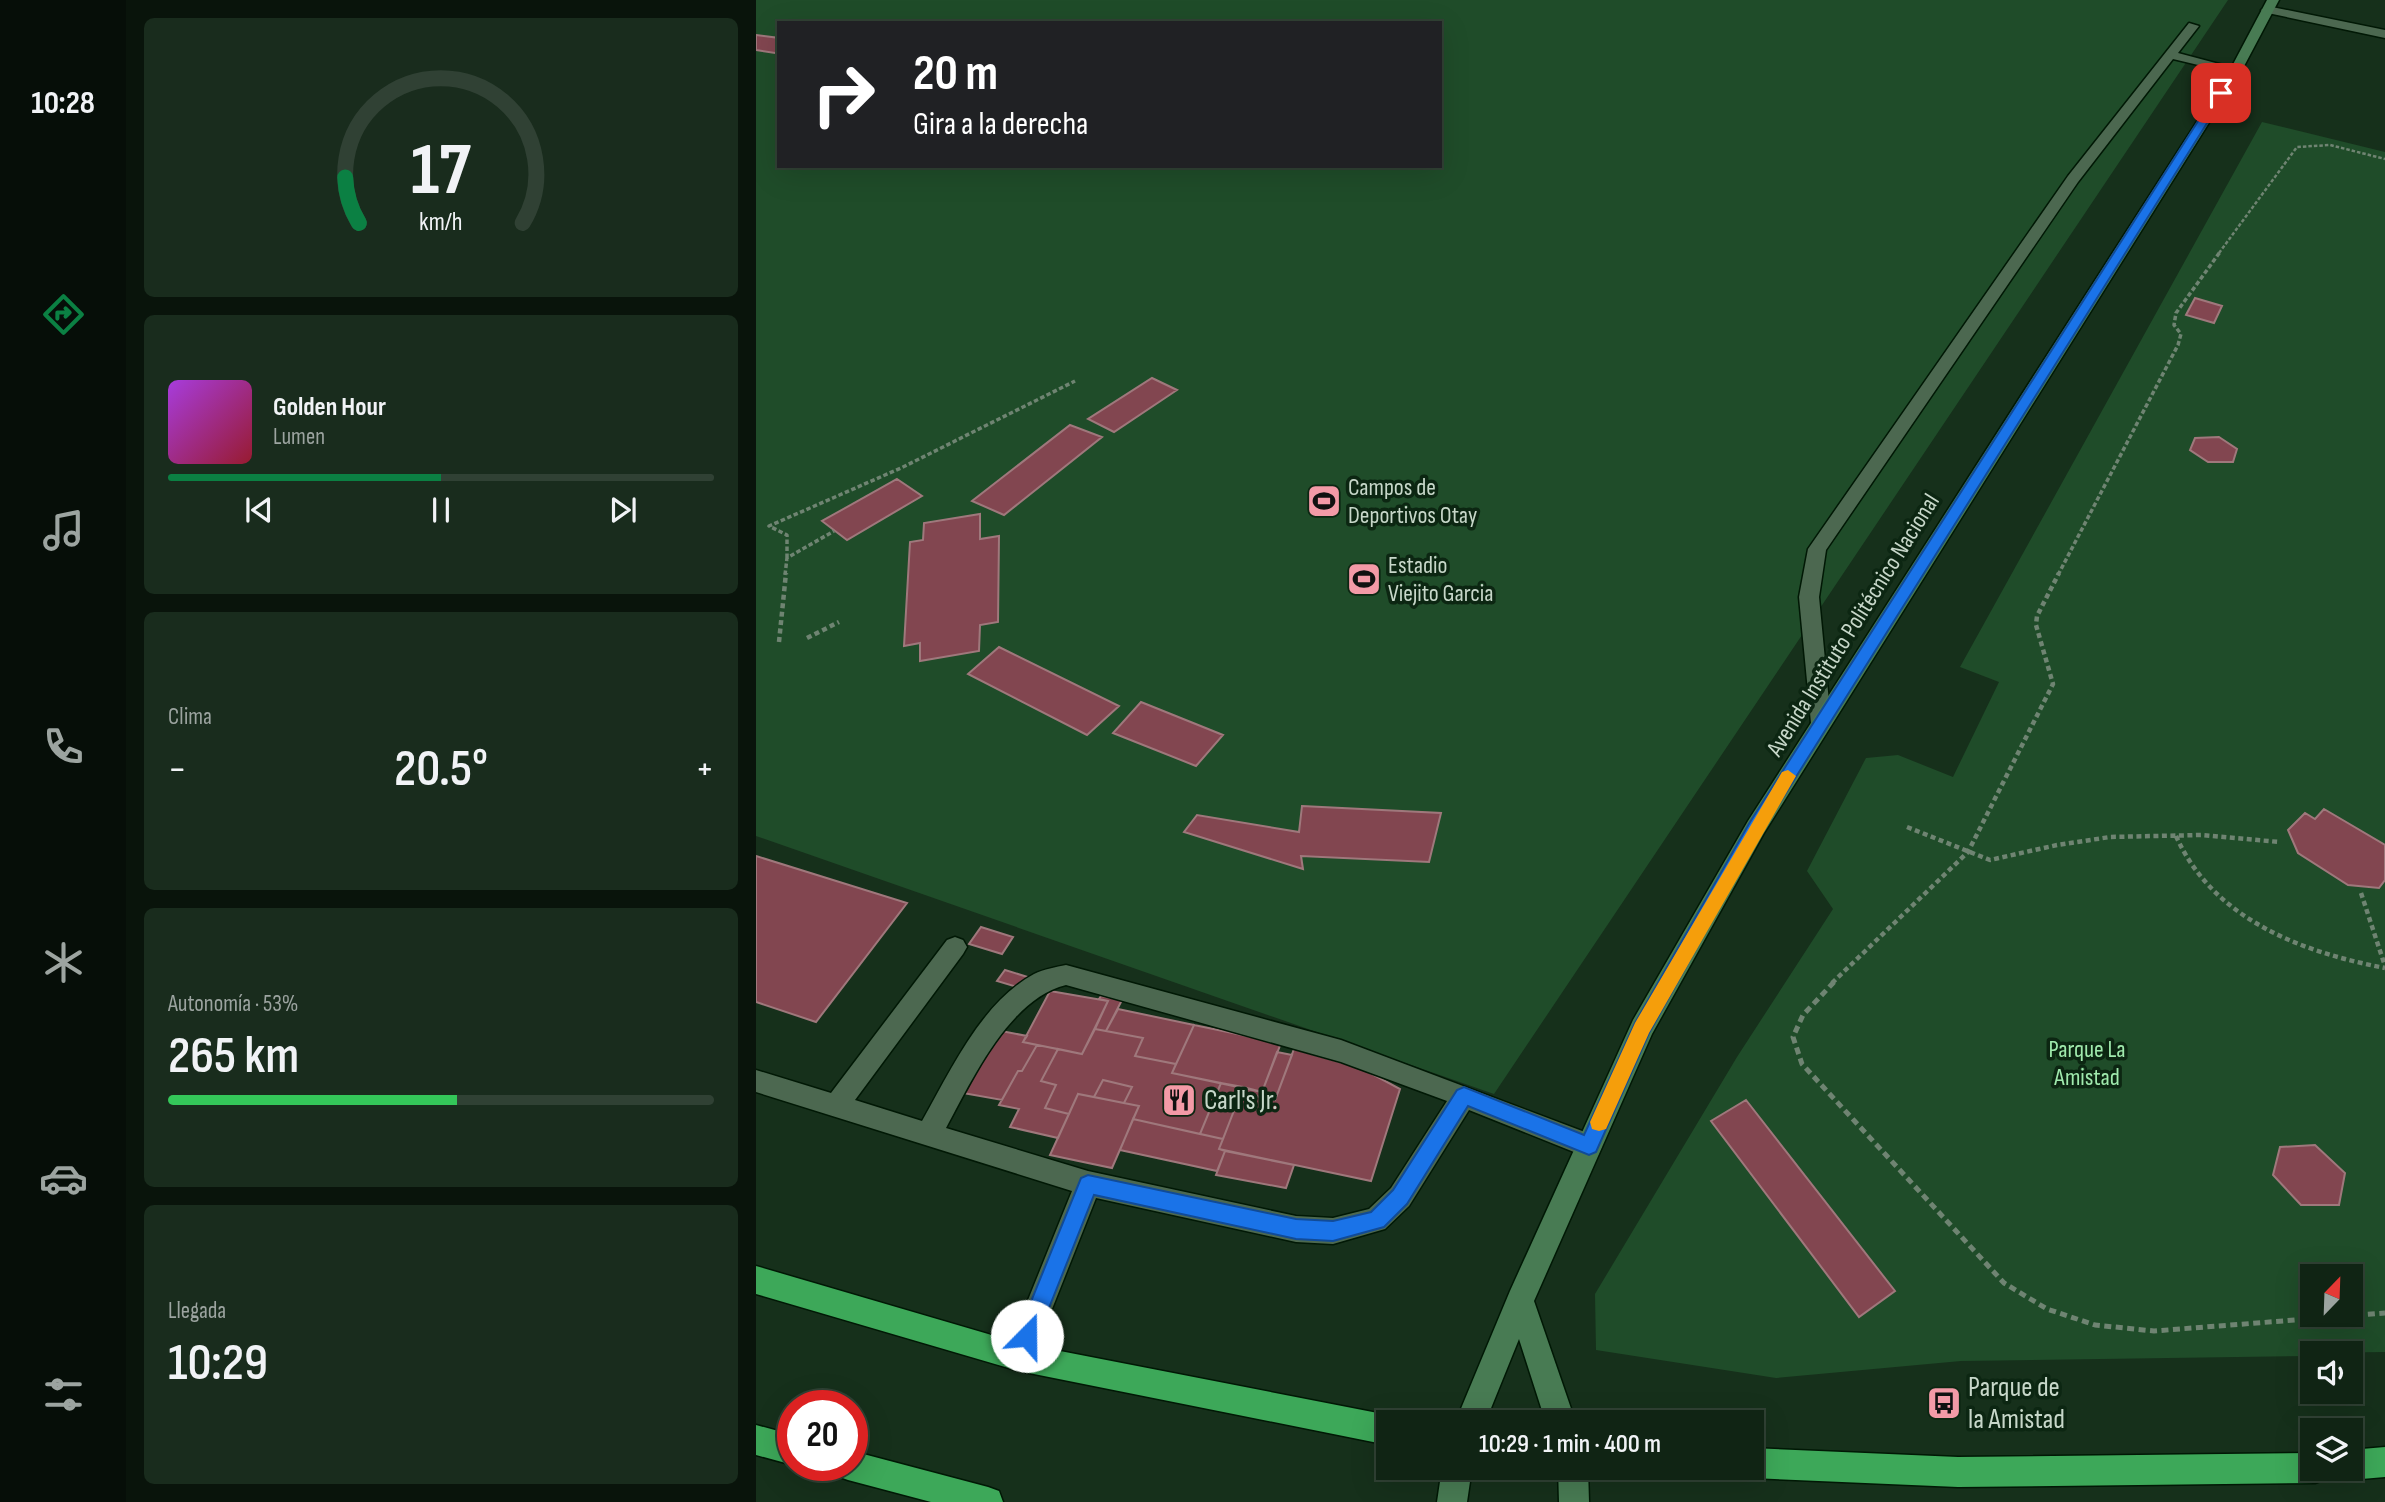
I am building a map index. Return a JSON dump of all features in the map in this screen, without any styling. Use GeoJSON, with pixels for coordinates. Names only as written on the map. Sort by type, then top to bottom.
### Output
{"type":"FeatureCollection","features":[{"type":"Feature","properties":{"kind":"highway"},"geometry":{"type":"LineString","coordinates":[[756,1280],[1019,1357],[1376,1428]]}},
{"type":"Feature","properties":{"kind":"highway"},"geometry":{"type":"LineString","coordinates":[[756,1440],[777,1446]]}},
{"type":"Feature","properties":{"kind":"highway"},"geometry":{"type":"LineString","coordinates":[[2363,1464],[2385,1462]]}},
{"type":"Feature","properties":{"kind":"highway"},"geometry":{"type":"LineString","coordinates":[[1764,1464],[1958,1472],[2300,1468]]}},
{"type":"Feature","properties":{"kind":"highway"},"geometry":{"type":"LineString","coordinates":[[868,1470],[988,1502]]}},
{"type":"Feature","properties":{"kind":"street","name":"Avenida Instituto Politécnico Nacional"},"geometry":{"type":"LineString","coordinates":[[1475,1410],[1520,1301],[1642,1028],[1756,827],[2236,70],[2270,5]]}},
{"type":"Feature","properties":{"kind":"street"},"geometry":{"type":"LineString","coordinates":[[1520,1301],[1557,1410]]}},
{"type":"Feature","properties":{"kind":"street"},"geometry":{"type":"LineString","coordinates":[[1452,1502],[1455,1480]]}},
{"type":"Feature","properties":{"kind":"street"},"geometry":{"type":"LineString","coordinates":[[1573,1480],[1574,1502]]}},
{"type":"Feature","properties":{"kind":"lane"},"geometry":{"type":"LineString","coordinates":[[2270,5],[2385,34]]}},
{"type":"Feature","properties":{"kind":"lane"},"geometry":{"type":"LineString","coordinates":[[1821,723],[1809,597],[1818,549],[2073,178],[2193,26]]}},
{"type":"Feature","properties":{"kind":"lane"},"geometry":{"type":"LineString","coordinates":[[2372,31],[2383,50]]}},
{"type":"Feature","properties":{"kind":"lane"},"geometry":{"type":"LineString","coordinates":[[2170,55],[2236,70]]}},
{"type":"Feature","properties":{"kind":"lane"},"geometry":{"type":"LineString","coordinates":[[836,1107],[955,947]]}},
{"type":"Feature","properties":{"kind":"lane"},"geometry":{"type":"LineString","coordinates":[[928,1135],[996,1021],[1037,984],[1053,975],[1066,975],[1341,1051],[1589,1146]]}},
{"type":"Feature","properties":{"kind":"lane"},"geometry":{"type":"LineString","coordinates":[[756,1081],[1088,1184],[1296,1229],[1333,1231],[1376,1220],[1400,1197],[1464,1096]]}},
{"type":"Feature","properties":{"kind":"lane"},"geometry":{"type":"LineString","coordinates":[[1019,1357],[1088,1184]]}},
{"type":"Feature","properties":{"kind":"path"},"geometry":{"type":"LineString","coordinates":[[2385,159],[2325,145],[2307,144],[2297,147],[2176,313],[2174,325],[2181,334],[2178,345],[2037,616],[2033,629],[2052,673],[2053,684],[1968,852],[1803,1015],[1793,1037],[1802,1064],[2004,1283],[2047,1309],[2095,1325],[2154,1331],[2385,1313]]}},
{"type":"Feature","properties":{"kind":"path"},"geometry":{"type":"LineString","coordinates":[[779,642],[787,536],[769,526],[901,468],[1074,381]]}},
{"type":"Feature","properties":{"kind":"path"},"geometry":{"type":"LineString","coordinates":[[787,558],[834,531]]}},
{"type":"Feature","properties":{"kind":"path"},"geometry":{"type":"LineString","coordinates":[[807,638],[839,622]]}},
{"type":"Feature","properties":{"kind":"path"},"geometry":{"type":"LineString","coordinates":[[1908,827],[1990,860],[2057,845],[2110,837],[2176,836],[2279,842]]}},
{"type":"Feature","properties":{"kind":"path"},"geometry":{"type":"LineString","coordinates":[[2176,836],[2191,867],[2218,897],[2256,925],[2303,949],[2341,961],[2385,967],[2361,893]]}},
{"type":"Feature","properties":{"kind":"green space","name":"Campos de Deportivos Otay"},"geometry":{"type":"Polygon","coordinates":[[[756,0],[2228,0],[1494,1094],[756,836],[756,0]]]}},
{"type":"Feature","properties":{"kind":"green space","name":"Parque La Amistad"},"geometry":{"type":"Polygon","coordinates":[[[2262,122],[2385,152],[2385,1352],[2363,1352],[2363,1341],[2300,1341],[2300,1356],[1961,1361],[1776,1378],[1596,1350],[1595,1294],[1737,1057],[1833,909],[1807,871],[1866,758],[1898,755],[1953,777],[1999,682],[1960,667],[2262,122]]]}},
{"type":"Feature","properties":{"kind":"building"},"geometry":{"type":"Polygon","coordinates":[[[756,35],[777,38],[775,53],[756,50],[756,35]]]}},
{"type":"Feature","properties":{"kind":"building"},"geometry":{"type":"Polygon","coordinates":[[[2195,298],[2222,306],[2214,323],[2186,315],[2195,298]]]}},
{"type":"Feature","properties":{"kind":"building"},"geometry":{"type":"Polygon","coordinates":[[[1152,378],[1177,390],[1114,432],[1088,419],[1152,378]]]}},
{"type":"Feature","properties":{"kind":"building"},"geometry":{"type":"Polygon","coordinates":[[[1070,425],[1102,437],[1004,515],[972,501],[1070,425]]]}},
{"type":"Feature","properties":{"kind":"building"},"geometry":{"type":"Polygon","coordinates":[[[2219,437],[2237,449],[2233,462],[2208,462],[2190,450],[2195,438],[2219,437]]]}},
{"type":"Feature","properties":{"kind":"building"},"geometry":{"type":"Polygon","coordinates":[[[897,479],[922,496],[847,540],[822,521],[897,479]]]}},
{"type":"Feature","properties":{"kind":"building"},"geometry":{"type":"Polygon","coordinates":[[[980,514],[980,539],[999,536],[998,622],[980,625],[979,651],[920,661],[920,643],[904,646],[910,542],[923,540],[924,523],[980,514]]]}},
{"type":"Feature","properties":{"kind":"building"},"geometry":{"type":"Polygon","coordinates":[[[999,647],[1119,706],[1087,735],[968,674],[999,647]]]}},
{"type":"Feature","properties":{"kind":"building"},"geometry":{"type":"Polygon","coordinates":[[[1141,702],[1223,735],[1196,766],[1113,733],[1141,702]]]}},
{"type":"Feature","properties":{"kind":"building"},"geometry":{"type":"Polygon","coordinates":[[[1302,806],[1441,813],[1429,862],[1301,856],[1303,869],[1184,832],[1197,815],[1299,832],[1302,806]]]}},
{"type":"Feature","properties":{"kind":"building"},"geometry":{"type":"Polygon","coordinates":[[[2324,809],[2385,845],[2385,880],[2379,888],[2348,885],[2298,853],[2288,830],[2305,813],[2315,819],[2324,809]]]}},
{"type":"Feature","properties":{"kind":"building"},"geometry":{"type":"Polygon","coordinates":[[[756,856],[907,903],[816,1022],[756,1002],[756,856]]]}},
{"type":"Feature","properties":{"kind":"building"},"geometry":{"type":"Polygon","coordinates":[[[981,927],[1013,937],[1002,954],[969,944],[981,927]]]}},
{"type":"Feature","properties":{"kind":"building"},"geometry":{"type":"Polygon","coordinates":[[[1005,970],[1031,978],[1024,989],[997,981],[1005,970]]]}},
{"type":"Feature","properties":{"kind":"building"},"geometry":{"type":"Polygon","coordinates":[[[1050,991],[1108,1001],[1082,1054],[1023,1042],[1050,991]]]}},
{"type":"Feature","properties":{"kind":"building"},"geometry":{"type":"Polygon","coordinates":[[[1101,996],[1122,1000],[1106,1031],[1095,1029],[1108,1001],[1099,999],[1101,996]]]}},
{"type":"Feature","properties":{"kind":"building"},"geometry":{"type":"Polygon","coordinates":[[[1118,1009],[1194,1025],[1176,1064],[1135,1056],[1143,1038],[1106,1031],[1118,1009]]]}},
{"type":"Feature","properties":{"kind":"building"},"geometry":{"type":"Polygon","coordinates":[[[1194,1025],[1281,1043],[1262,1092],[1172,1073],[1194,1025]]]}},
{"type":"Feature","properties":{"kind":"building"},"geometry":{"type":"Polygon","coordinates":[[[1095,1029],[1143,1038],[1135,1056],[1176,1064],[1172,1073],[1221,1083],[1200,1134],[1133,1119],[1139,1106],[1124,1103],[1132,1087],[1103,1080],[1094,1097],[1078,1094],[1069,1114],[1045,1108],[1056,1085],[1041,1081],[1058,1049],[1082,1054],[1095,1029]]]}},
{"type":"Feature","properties":{"kind":"building"},"geometry":{"type":"Polygon","coordinates":[[[996,1030],[1027,1036],[1023,1042],[1037,1045],[1002,1100],[963,1093],[996,1030]]]}},
{"type":"Feature","properties":{"kind":"building"},"geometry":{"type":"Polygon","coordinates":[[[1037,1045],[1058,1049],[1041,1081],[1056,1085],[1045,1108],[1069,1114],[1058,1138],[1010,1127],[1019,1109],[999,1105],[1018,1071],[1022,1071],[1037,1045]]]}},
{"type":"Feature","properties":{"kind":"building"},"geometry":{"type":"Polygon","coordinates":[[[1294,1049],[1361,1068],[1400,1089],[1371,1181],[1219,1149],[1241,1093],[1275,1100],[1294,1049]]]}},
{"type":"Feature","properties":{"kind":"building"},"geometry":{"type":"Polygon","coordinates":[[[1277,1052],[1292,1055],[1275,1100],[1241,1093],[1243,1087],[1262,1092],[1277,1052]]]}},
{"type":"Feature","properties":{"kind":"building"},"geometry":{"type":"Polygon","coordinates":[[[1103,1080],[1132,1087],[1124,1103],[1094,1097],[1103,1080]]]}},
{"type":"Feature","properties":{"kind":"building"},"geometry":{"type":"Polygon","coordinates":[[[1221,1083],[1243,1087],[1223,1139],[1200,1134],[1221,1083]]]}},
{"type":"Feature","properties":{"kind":"building"},"geometry":{"type":"Polygon","coordinates":[[[1078,1094],[1139,1106],[1112,1168],[1050,1155],[1078,1094]]]}},
{"type":"Feature","properties":{"kind":"building"},"geometry":{"type":"Polygon","coordinates":[[[1746,1100],[1895,1291],[1859,1317],[1711,1121],[1746,1100]]]}},
{"type":"Feature","properties":{"kind":"building"},"geometry":{"type":"Polygon","coordinates":[[[1133,1119],[1223,1139],[1219,1149],[1225,1151],[1217,1171],[1120,1150],[1133,1119]]]}},
{"type":"Feature","properties":{"kind":"building"},"geometry":{"type":"Polygon","coordinates":[[[2315,1145],[2345,1173],[2339,1205],[2301,1205],[2273,1175],[2280,1147],[2315,1145]]]}},
{"type":"Feature","properties":{"kind":"building"},"geometry":{"type":"Polygon","coordinates":[[[1225,1151],[1294,1165],[1286,1188],[1216,1175],[1225,1151]]]}},
{"type":"Feature","properties":{"kind":"slow traffic"},"geometry":{"type":"LineString","coordinates":[[1599,1122],[1642,1028],[1756,827],[1788,776]]}},
{"type":"Feature","properties":{"kind":"place","name":"Campos de Deportivos Otay"},"geometry":{"type":"Point","coordinates":[1324,501]}},
{"type":"Feature","properties":{"kind":"place","name":"Estadio Viejito Garcia"},"geometry":{"type":"Point","coordinates":[1364,579]}},
{"type":"Feature","properties":{"kind":"place","name":"Carl's Jr."},"geometry":{"type":"Point","coordinates":[1179,1100]}},
{"type":"Feature","properties":{"kind":"place","name":"Parque de la Amistad"},"geometry":{"type":"Point","coordinates":[1944,1403]}},
{"type":"Feature","properties":{"kind":"route"},"geometry":{"type":"LineString","coordinates":[[1027,1336],[1088,1184],[1296,1229],[1333,1231],[1376,1220],[1400,1197],[1464,1096],[1589,1146],[1642,1028],[1756,827],[2221,93]]}}]}
